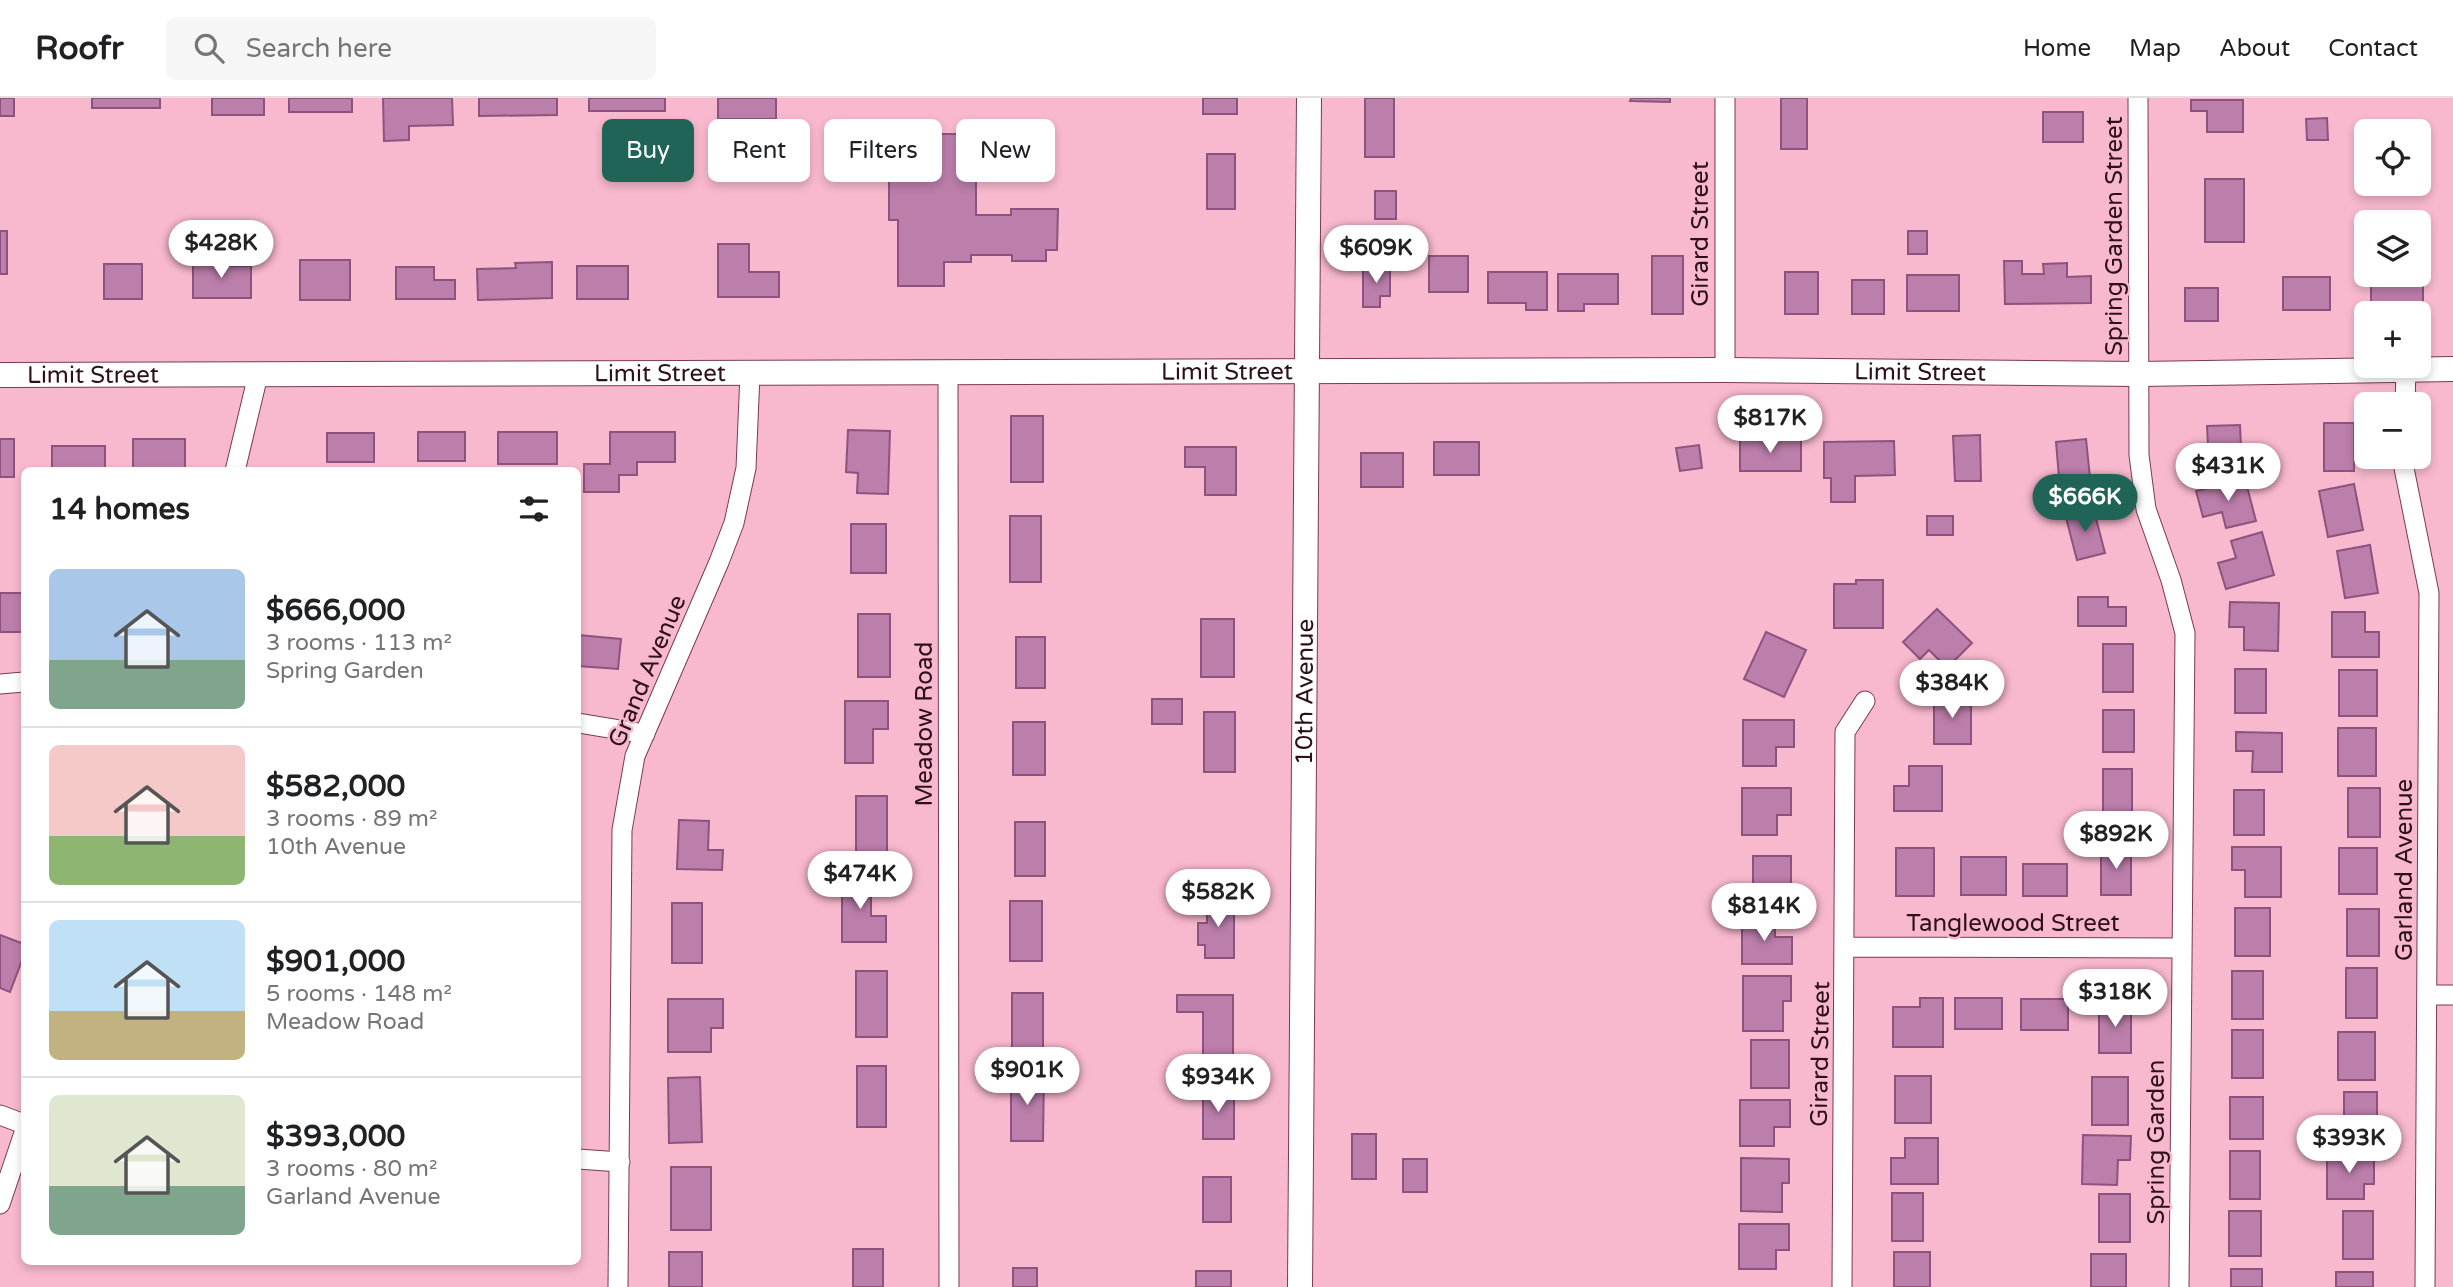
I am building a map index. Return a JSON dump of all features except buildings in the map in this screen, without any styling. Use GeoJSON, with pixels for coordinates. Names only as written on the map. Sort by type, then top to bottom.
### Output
{"type":"FeatureCollection","features":[{"type":"Feature","properties":{"kind":"street","name":"10th Avenue"},"geometry":{"type":"LineString","coordinates":[[1300,1287],[1309,98]]}},
{"type":"Feature","properties":{"kind":"street","name":"Girard Street"},"geometry":{"type":"LineString","coordinates":[[1725,98],[1725,370]]}},
{"type":"Feature","properties":{"kind":"street","name":"Spring Garden Street"},"geometry":{"type":"LineString","coordinates":[[2138,98],[2138,374]]}},
{"type":"Feature","properties":{"kind":"street","name":"Limit Street"},"geometry":{"type":"LineString","coordinates":[[2431,369],[2453,369]]}},
{"type":"Feature","properties":{"kind":"street","name":"Limit Street"},"geometry":{"type":"LineString","coordinates":[[0,375],[1725,370],[2138,374],[2354,371]]}},
{"type":"Feature","properties":{"kind":"street","name":"Meadow Road"},"geometry":{"type":"LineString","coordinates":[[948,372],[949,1287]]}},
{"type":"Feature","properties":{"kind":"street","name":"Grand Avenue"},"geometry":{"type":"LineString","coordinates":[[618,1287],[622,830],[635,756],[734,523],[746,468],[750,374]]}},
{"type":"Feature","properties":{"kind":"street","name":"Spring Garden"},"geometry":{"type":"LineString","coordinates":[[2138,374],[2139,455],[2146,509],[2171,580],[2185,633],[2179,1287]]}},
{"type":"Feature","properties":{"kind":"street"},"geometry":{"type":"LineString","coordinates":[[236,467],[258,375]]}},
{"type":"Feature","properties":{"kind":"street","name":"Garland Avenue"},"geometry":{"type":"LineString","coordinates":[[2403,469],[2429,593],[2424,1287]]}},
{"type":"Feature","properties":{"kind":"street"},"geometry":{"type":"LineString","coordinates":[[0,684],[21,682]]}},
{"type":"Feature","properties":{"kind":"street","name":"Girard Street"},"geometry":{"type":"LineString","coordinates":[[1842,1287],[1846,732],[1865,701]]}},
{"type":"Feature","properties":{"kind":"street"},"geometry":{"type":"LineString","coordinates":[[581,723],[645,734]]}},
{"type":"Feature","properties":{"kind":"street","name":"Tanglewood Street"},"geometry":{"type":"LineString","coordinates":[[1845,947],[2181,948]]}},
{"type":"Feature","properties":{"kind":"street"},"geometry":{"type":"LineString","coordinates":[[2428,995],[2453,995]]}},
{"type":"Feature","properties":{"kind":"street"},"geometry":{"type":"LineString","coordinates":[[0,1115],[21,1123]]}},
{"type":"Feature","properties":{"kind":"street"},"geometry":{"type":"LineString","coordinates":[[0,1204],[21,1142]]}},
{"type":"Feature","properties":{"kind":"street"},"geometry":{"type":"LineString","coordinates":[[581,1159],[620,1162]]}}]}
